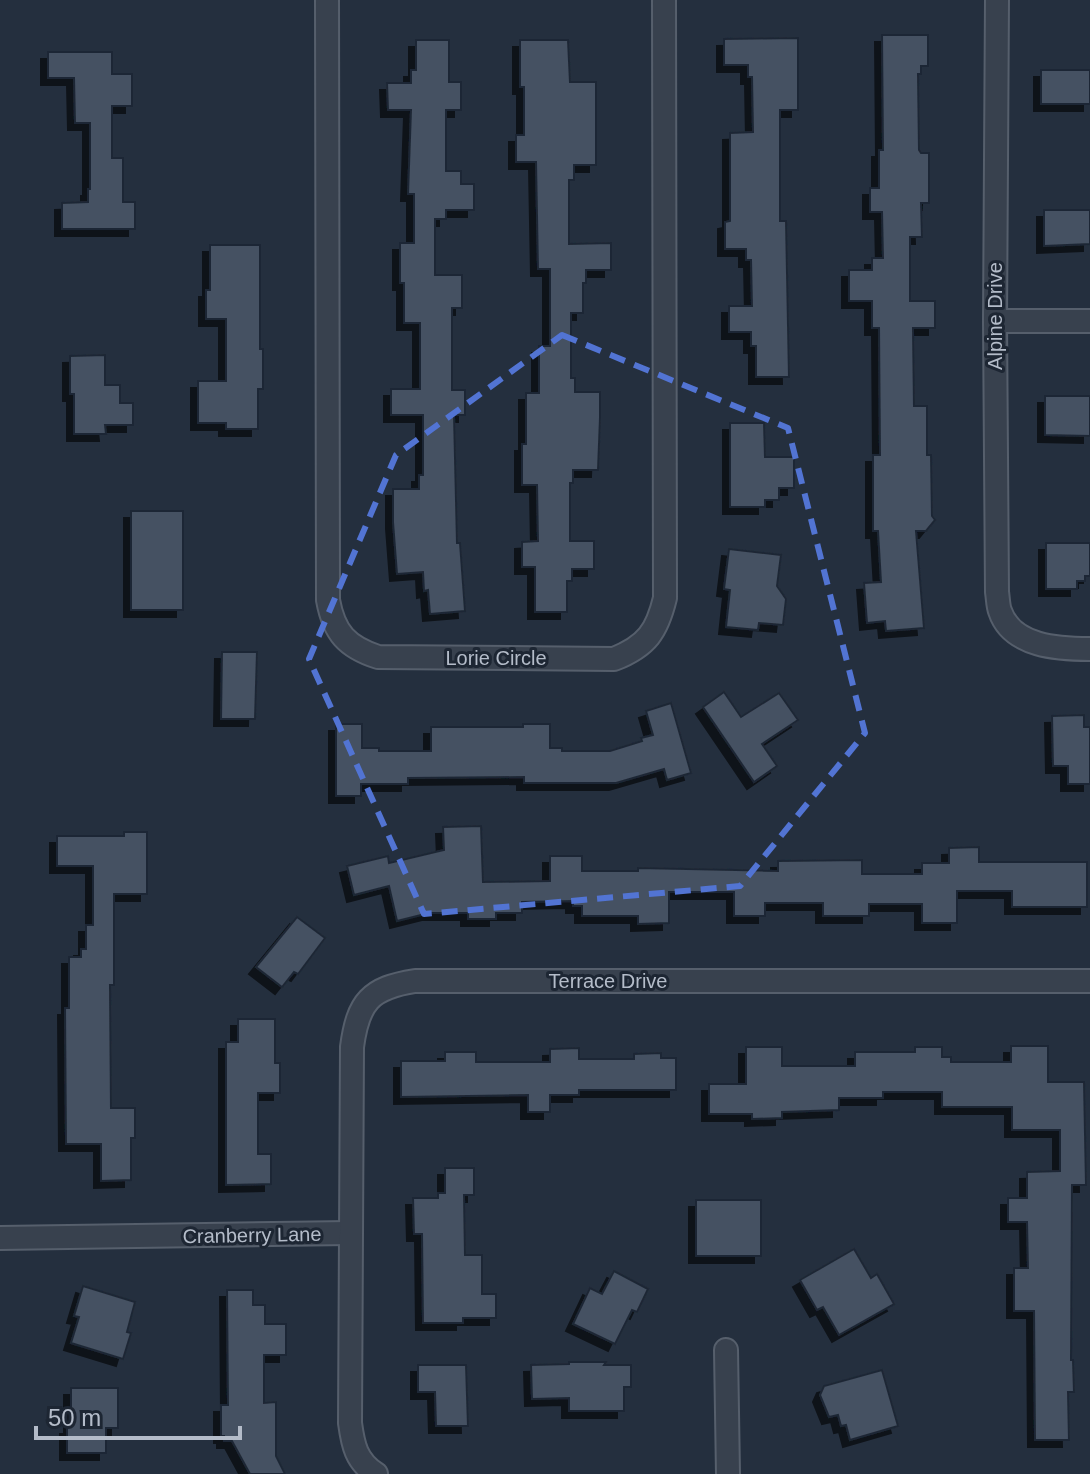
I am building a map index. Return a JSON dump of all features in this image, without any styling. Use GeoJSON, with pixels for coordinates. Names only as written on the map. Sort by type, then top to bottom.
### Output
{"type":"FeatureCollection","features":[{"type":"Feature","properties":{"kind":"street","name":"Lorie Circle"},"geometry":{"type":"LineString","coordinates":[[327,0],[328,600],[332,621],[344,638],[359,651],[378,657],[614,659],[633,652],[648,638],[660,621],[665,598],[664,0]]}},
{"type":"Feature","properties":{"kind":"street","name":"Alpine Drive"},"geometry":{"type":"LineString","coordinates":[[997,0],[997,592],[1000,612],[1010,628],[1031,641],[1059,649],[1090,649]]}},
{"type":"Feature","properties":{"kind":"street"},"geometry":{"type":"LineString","coordinates":[[995,321],[1090,321]]}},
{"type":"Feature","properties":{"kind":"street","name":"Terrace Drive"},"geometry":{"type":"LineString","coordinates":[[350,1233],[352,1047],[355,1022],[369,998],[389,985],[415,981],[1090,981]]}},
{"type":"Feature","properties":{"kind":"street","name":"Cranberry Lane"},"geometry":{"type":"LineString","coordinates":[[0,1238],[350,1233],[350,1423],[354,1446],[363,1466],[376,1474]]}},
{"type":"Feature","properties":{"kind":"street"},"geometry":{"type":"LineString","coordinates":[[726,1350],[728,1474]]}},
{"type":"Feature","properties":{"kind":"highlighted area"},"geometry":{"type":"Polygon","coordinates":[[[562,335],[788,428],[865,733],[740,886],[424,914],[309,659],[396,455],[562,335]]]}},
{"type":"Feature","properties":{"kind":"building"},"geometry":{"type":"Polygon","coordinates":[[[882,35],[928,35],[928,66],[921,66],[921,74],[918,74],[919,150],[929,153],[929,203],[921,203],[922,237],[910,237],[910,301],[935,301],[935,328],[913,328],[914,406],[927,406],[927,455],[931,455],[932,516],[935,520],[926,531],[916,531],[924,628],[886,631],[885,621],[867,623],[864,583],[881,582],[878,531],[873,531],[873,455],[880,455],[879,328],[872,328],[872,301],[849,301],[849,270],[872,270],[872,258],[883,258],[882,212],[870,212],[870,188],[879,188],[879,150],[883,150],[882,35]]]}},
{"type":"Feature","properties":{"kind":"building"},"geometry":{"type":"Polygon","coordinates":[[[798,38],[798,110],[780,110],[780,221],[786,221],[789,377],[756,377],[756,346],[751,346],[751,332],[729,332],[729,306],[752,306],[751,260],[746,260],[746,249],[725,249],[725,222],[730,221],[730,133],[753,132],[752,77],[748,77],[748,65],[724,65],[724,39],[798,38]]]}},
{"type":"Feature","properties":{"kind":"building"},"geometry":{"type":"Polygon","coordinates":[[[416,40],[449,40],[449,82],[461,82],[461,110],[446,110],[446,171],[461,171],[461,184],[474,184],[474,210],[446,210],[446,219],[435,219],[435,275],[462,275],[462,308],[452,308],[452,390],[465,390],[465,415],[454,415],[457,543],[460,543],[465,611],[430,614],[423,572],[397,574],[393,522],[393,489],[419,489],[419,475],[423,475],[423,415],[391,415],[391,389],[420,389],[420,323],[404,323],[404,283],[400,283],[400,243],[414,243],[414,194],[408,194],[411,110],[388,110],[387,83],[411,83],[411,70],[416,70],[416,40]]]}},
{"type":"Feature","properties":{"kind":"building"},"geometry":{"type":"Polygon","coordinates":[[[520,40],[568,40],[570,82],[596,82],[596,165],[574,165],[574,180],[569,180],[569,244],[611,243],[611,270],[586,270],[583,313],[571,313],[571,378],[575,378],[575,392],[600,392],[600,418],[598,470],[573,470],[573,483],[570,483],[570,541],[594,541],[594,569],[572,569],[572,581],[567,581],[567,612],[535,612],[535,567],[522,567],[522,542],[538,541],[537,485],[522,485],[522,444],[526,444],[526,393],[539,393],[539,346],[550,346],[550,269],[538,269],[536,162],[516,162],[516,135],[524,135],[520,40]]]}},
{"type":"Feature","properties":{"kind":"building"},"geometry":{"type":"Polygon","coordinates":[[[48,52],[112,52],[112,74],[132,74],[132,106],[112,106],[112,158],[123,158],[123,202],[135,202],[135,229],[62,229],[62,203],[88,202],[90,123],[75,123],[74,78],[48,78],[48,52]]]}},
{"type":"Feature","properties":{"kind":"building"},"geometry":{"type":"Polygon","coordinates":[[[1041,70],[1090,70],[1090,104],[1041,104],[1041,70]]]}},
{"type":"Feature","properties":{"kind":"building"},"geometry":{"type":"Polygon","coordinates":[[[1044,210],[1090,210],[1090,244],[1044,246],[1044,210]]]}},
{"type":"Feature","properties":{"kind":"building"},"geometry":{"type":"Polygon","coordinates":[[[210,245],[260,245],[263,389],[258,389],[258,429],[226,429],[226,423],[198,423],[198,381],[226,381],[226,319],[206,319],[206,290],[210,290],[210,245]]]}},
{"type":"Feature","properties":{"kind":"building"},"geometry":{"type":"Polygon","coordinates":[[[105,355],[105,385],[120,385],[120,403],[133,403],[133,425],[105,425],[106,434],[74,434],[70,356],[105,355]]]}},
{"type":"Feature","properties":{"kind":"building"},"geometry":{"type":"Polygon","coordinates":[[[1045,396],[1090,396],[1090,436],[1045,435],[1045,396]]]}},
{"type":"Feature","properties":{"kind":"building"},"geometry":{"type":"Polygon","coordinates":[[[730,423],[764,423],[765,457],[794,457],[794,488],[779,488],[779,500],[765,500],[765,507],[730,507],[730,423]]]}},
{"type":"Feature","properties":{"kind":"building"},"geometry":{"type":"Polygon","coordinates":[[[131,511],[183,511],[183,610],[131,610],[131,511]]]}},
{"type":"Feature","properties":{"kind":"building"},"geometry":{"type":"Polygon","coordinates":[[[1046,543],[1090,543],[1090,576],[1085,576],[1085,581],[1077,581],[1077,589],[1046,589],[1046,543]]]}},
{"type":"Feature","properties":{"kind":"building"},"geometry":{"type":"Polygon","coordinates":[[[729,549],[781,555],[777,586],[786,599],[783,625],[759,623],[758,630],[726,627],[730,590],[724,589],[729,549]]]}},
{"type":"Feature","properties":{"kind":"building"},"geometry":{"type":"Polygon","coordinates":[[[222,652],[257,652],[255,719],[221,719],[222,652]]]}},
{"type":"Feature","properties":{"kind":"building"},"geometry":{"type":"Polygon","coordinates":[[[724,692],[741,717],[779,693],[798,720],[762,744],[777,766],[754,782],[703,707],[724,692]]]}},
{"type":"Feature","properties":{"kind":"building"},"geometry":{"type":"Polygon","coordinates":[[[671,703],[691,773],[667,780],[664,769],[616,783],[524,783],[524,777],[408,778],[408,784],[361,784],[361,796],[336,796],[336,724],[362,724],[362,748],[379,748],[379,751],[431,751],[431,727],[550,724],[550,748],[610,751],[653,735],[646,711],[671,703]]]}},
{"type":"Feature","properties":{"kind":"building"},"geometry":{"type":"Polygon","coordinates":[[[1084,715],[1084,727],[1090,727],[1090,784],[1068,784],[1068,766],[1053,766],[1052,716],[1084,715]]]}},
{"type":"Feature","properties":{"kind":"building"},"geometry":{"type":"Polygon","coordinates":[[[481,826],[483,882],[550,881],[550,856],[582,856],[582,871],[638,871],[638,868],[778,871],[778,861],[862,860],[862,874],[922,874],[922,863],[949,863],[949,848],[979,847],[979,862],[1087,862],[1087,907],[1012,907],[1012,891],[957,891],[957,923],[922,923],[922,904],[869,904],[869,916],[823,916],[823,903],[765,903],[765,916],[734,916],[734,892],[669,892],[669,923],[638,924],[638,916],[582,916],[582,906],[573,906],[573,901],[522,902],[522,913],[496,913],[496,919],[468,919],[468,913],[429,913],[397,921],[389,886],[354,895],[347,866],[388,856],[389,863],[444,850],[443,827],[481,826]]]}},
{"type":"Feature","properties":{"kind":"building"},"geometry":{"type":"Polygon","coordinates":[[[124,832],[147,832],[147,894],[114,894],[114,985],[110,985],[111,1108],[135,1108],[135,1138],[131,1138],[131,1180],[101,1181],[101,1144],[66,1144],[65,1008],[69,1008],[69,957],[81,957],[81,949],[86,949],[86,925],[93,925],[93,866],[57,866],[57,836],[124,836],[124,832]]]}},
{"type":"Feature","properties":{"kind":"building"},"geometry":{"type":"Polygon","coordinates":[[[297,917],[325,938],[298,974],[294,972],[282,987],[256,967],[297,917]]]}},
{"type":"Feature","properties":{"kind":"building"},"geometry":{"type":"Polygon","coordinates":[[[238,1019],[275,1019],[275,1063],[280,1063],[280,1093],[258,1093],[258,1154],[271,1154],[271,1184],[226,1185],[226,1042],[238,1042],[238,1019]]]}},
{"type":"Feature","properties":{"kind":"building"},"geometry":{"type":"Polygon","coordinates":[[[1011,1046],[1048,1046],[1048,1082],[1084,1082],[1086,1185],[1072,1185],[1071,1360],[1074,1392],[1068,1392],[1069,1440],[1035,1440],[1034,1311],[1014,1311],[1014,1268],[1028,1268],[1027,1222],[1008,1222],[1008,1198],[1027,1198],[1027,1172],[1060,1171],[1060,1130],[1012,1130],[1012,1107],[942,1107],[942,1092],[883,1092],[883,1098],[839,1098],[839,1110],[782,1112],[782,1118],[752,1119],[752,1114],[709,1114],[709,1084],[746,1084],[746,1047],[782,1047],[782,1066],[855,1066],[855,1052],[915,1052],[915,1047],[942,1047],[942,1057],[951,1057],[951,1062],[1011,1062],[1011,1046]]]}},
{"type":"Feature","properties":{"kind":"building"},"geometry":{"type":"Polygon","coordinates":[[[579,1048],[579,1059],[634,1059],[634,1054],[661,1053],[661,1058],[676,1058],[676,1090],[579,1090],[579,1095],[550,1095],[550,1112],[528,1112],[528,1095],[401,1097],[401,1061],[445,1061],[445,1052],[476,1052],[476,1062],[550,1062],[550,1049],[579,1048]]]}},
{"type":"Feature","properties":{"kind":"building"},"geometry":{"type":"Polygon","coordinates":[[[445,1168],[474,1168],[474,1195],[464,1195],[465,1255],[482,1255],[482,1294],[496,1294],[496,1318],[463,1318],[463,1323],[423,1323],[422,1234],[414,1234],[413,1198],[438,1198],[438,1193],[445,1193],[445,1168]]]}},
{"type":"Feature","properties":{"kind":"building"},"geometry":{"type":"Polygon","coordinates":[[[696,1200],[761,1200],[761,1256],[696,1256],[696,1200]]]}},
{"type":"Feature","properties":{"kind":"building"},"geometry":{"type":"Polygon","coordinates":[[[854,1249],[871,1278],[877,1274],[894,1304],[839,1335],[823,1307],[817,1310],[800,1280],[854,1249]]]}},
{"type":"Feature","properties":{"kind":"building"},"geometry":{"type":"Polygon","coordinates":[[[614,1271],[648,1289],[637,1312],[632,1310],[615,1344],[573,1324],[590,1288],[602,1294],[614,1271]]]}},
{"type":"Feature","properties":{"kind":"building"},"geometry":{"type":"Polygon","coordinates":[[[83,1286],[135,1302],[127,1332],[131,1333],[123,1359],[71,1343],[79,1317],[74,1316],[83,1286]]]}},
{"type":"Feature","properties":{"kind":"building"},"geometry":{"type":"Polygon","coordinates":[[[227,1290],[253,1290],[253,1305],[265,1305],[265,1324],[286,1324],[286,1355],[264,1355],[264,1403],[276,1402],[276,1456],[285,1474],[250,1474],[232,1441],[224,1441],[224,1436],[221,1436],[221,1405],[228,1405],[227,1290]]]}},
{"type":"Feature","properties":{"kind":"building"},"geometry":{"type":"Polygon","coordinates":[[[569,1362],[631,1365],[631,1387],[624,1387],[624,1411],[569,1411],[569,1398],[532,1399],[531,1365],[569,1362]]]}},
{"type":"Feature","properties":{"kind":"building"},"geometry":{"type":"Polygon","coordinates":[[[418,1365],[466,1365],[468,1426],[436,1426],[435,1392],[418,1392],[418,1365]]]}},
{"type":"Feature","properties":{"kind":"building"},"geometry":{"type":"Polygon","coordinates":[[[882,1370],[898,1426],[850,1440],[846,1425],[841,1426],[838,1415],[829,1417],[820,1395],[824,1386],[882,1370]]]}},
{"type":"Feature","properties":{"kind":"building"},"geometry":{"type":"Polygon","coordinates":[[[71,1388],[118,1388],[118,1428],[106,1428],[106,1453],[67,1453],[71,1388]]]}}]}
